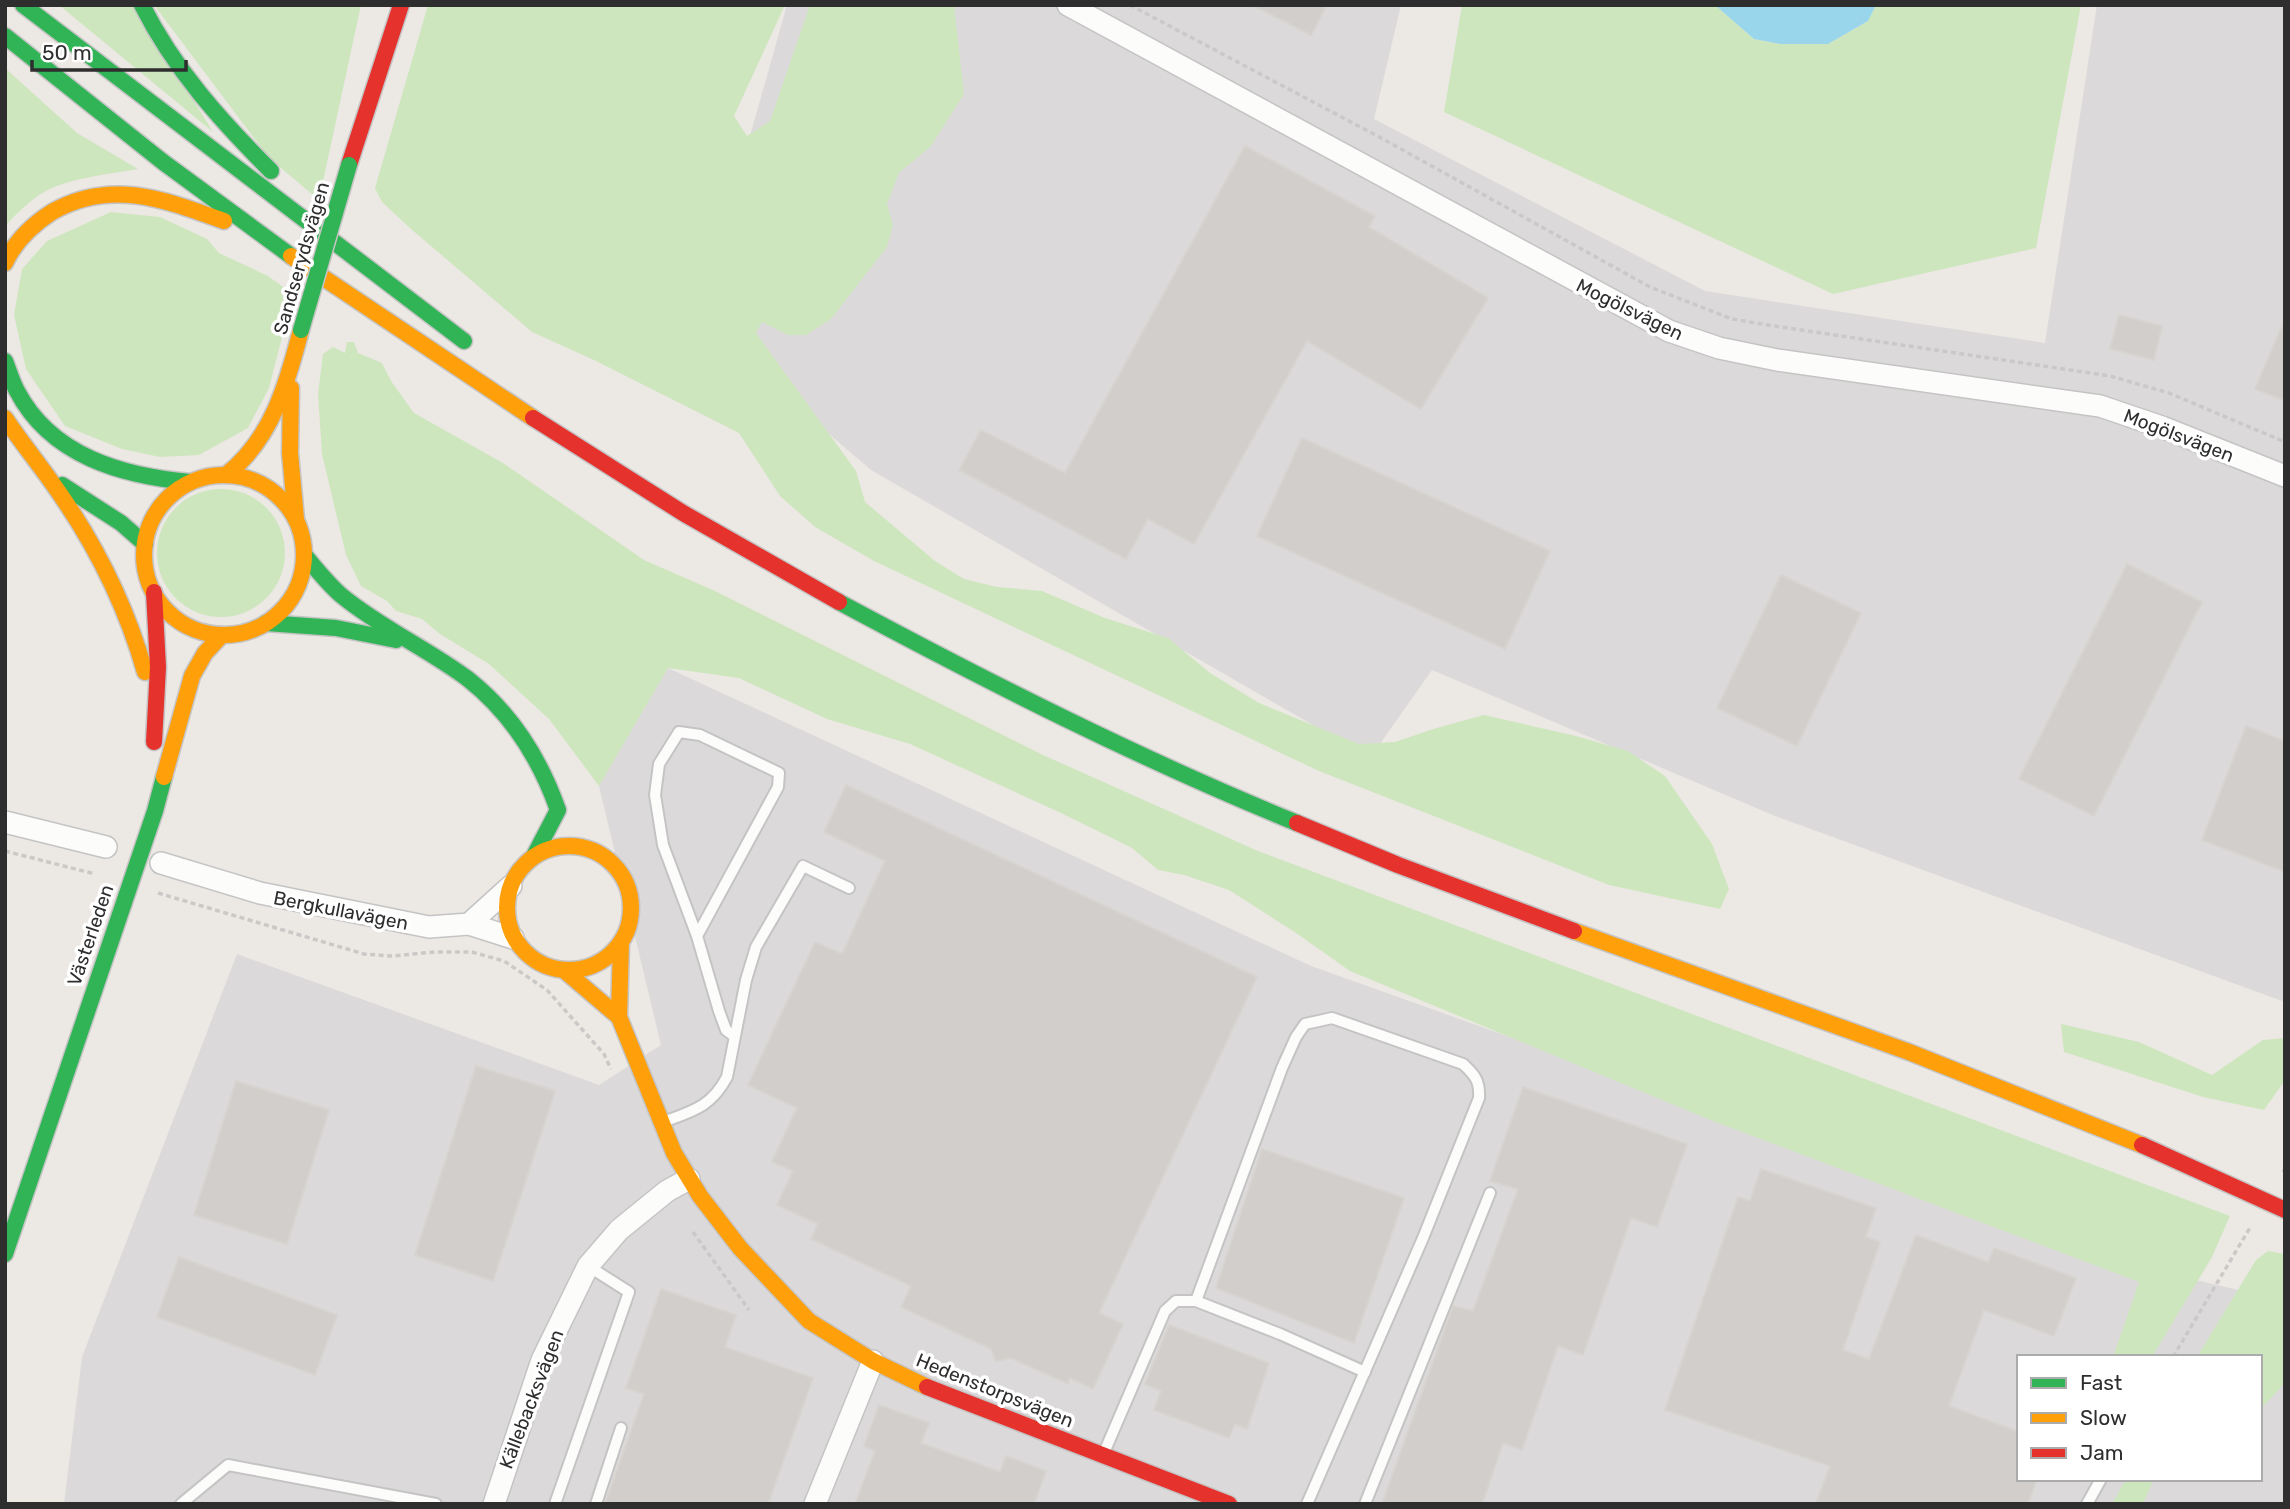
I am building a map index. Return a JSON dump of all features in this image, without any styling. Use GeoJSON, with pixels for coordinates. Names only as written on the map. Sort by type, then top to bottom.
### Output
{"type":"FeatureCollection","features":[{"type":"Feature","properties":{"kind":"main road"},"geometry":{"type":"LineString","coordinates":[[23,5],[360,260],[426,314],[476,349]]}},
{"type":"Feature","properties":{"kind":"main road"},"geometry":{"type":"LineString","coordinates":[[142,5],[151,25],[212,107],[250,150],[360,260]]}},
{"type":"Feature","properties":{"kind":"main road","name":"Sandserydsvägen"},"geometry":{"type":"LineString","coordinates":[[226,474],[239,467],[257,444],[267,427],[293,362],[349,165],[401,5]]}},
{"type":"Feature","properties":{"kind":"main road"},"geometry":{"type":"LineString","coordinates":[[5,36],[259,233],[526,413],[679,510],[810,586],[942,657],[1270,812],[1424,876],[1583,936],[1852,1030],[2017,1094],[2225,1181],[2285,1210]]}},
{"type":"Feature","properties":{"kind":"main road","name":"Sandserydsvägen"},"geometry":{"type":"LineString","coordinates":[[349,165],[366,59]]}},
{"type":"Feature","properties":{"kind":"main road"},"geometry":{"type":"LineString","coordinates":[[5,263],[24,233],[46,216],[70,202],[97,194],[132,193],[163,199],[259,233]]}},
{"type":"Feature","properties":{"kind":"main road"},"geometry":{"type":"LineString","coordinates":[[5,361],[19,393],[37,420],[58,441],[86,459],[112,470],[162,481],[190,482]]}},
{"type":"Feature","properties":{"kind":"main road","name":"Sandserydsvägen"},"geometry":{"type":"LineString","coordinates":[[293,362],[289,427],[296,519]]}},
{"type":"Feature","properties":{"kind":"main road"},"geometry":{"type":"LineString","coordinates":[[5,418],[93,544],[117,590],[141,656],[157,721]]}},
{"type":"Feature","properties":{"kind":"main road"},"geometry":{"type":"LineString","coordinates":[[46,474],[83,501],[121,523],[145,544]]}},
{"type":"Feature","properties":{"kind":"main road"},"geometry":{"type":"LineString","coordinates":[[152,756],[157,721],[160,649],[154,592],[144,561],[150,525],[159,507],[173,493],[190,482],[207,476],[226,474],[242,477],[272,491],[296,519],[306,557],[298,585],[287,604],[266,623],[245,632],[222,635],[206,633],[176,618],[163,606],[154,592]]}},
{"type":"Feature","properties":{"kind":"main road"},"geometry":{"type":"LineString","coordinates":[[306,557],[343,597],[469,680],[492,700],[518,730],[542,767],[567,819],[624,880],[631,901],[629,922],[621,942],[597,964],[565,971],[535,961],[513,938],[506,912],[511,886],[518,872],[567,819]]}},
{"type":"Feature","properties":{"kind":"main road"},"geometry":{"type":"LineString","coordinates":[[266,623],[336,628],[413,643]]}},
{"type":"Feature","properties":{"kind":"main road","name":"Västerleden"},"geometry":{"type":"LineString","coordinates":[[5,1254],[155,811],[192,676],[205,653],[222,635]]}},
{"type":"Feature","properties":{"kind":"main road","name":"Västerleden"},"geometry":{"type":"LineString","coordinates":[[5,1207],[137,813]]}},
{"type":"Feature","properties":{"kind":"main road"},"geometry":{"type":"LineString","coordinates":[[534,856],[568,846],[586,849],[602,856]]}},
{"type":"Feature","properties":{"kind":"main road","name":"Hedenstorpsvägen"},"geometry":{"type":"LineString","coordinates":[[621,942],[619,1017],[661,1123],[689,1179],[740,1248],[809,1321],[873,1361],[946,1396],[1229,1504]]}},
{"type":"Feature","properties":{"kind":"main road"},"geometry":{"type":"LineString","coordinates":[[565,971],[619,1017]]}},
{"type":"Feature","properties":{"kind":"street","name":"Mogölsvägen"},"geometry":{"type":"LineString","coordinates":[[1068,5],[1669,331],[1719,348],[1777,360],[2100,406],[2162,427],[2285,476]]}},
{"type":"Feature","properties":{"kind":"street"},"geometry":{"type":"LineString","coordinates":[[5,822],[106,847]]}},
{"type":"Feature","properties":{"kind":"street","name":"Bergkullavägen"},"geometry":{"type":"LineString","coordinates":[[162,863],[260,893],[378,918],[429,927],[469,924]]}},
{"type":"Feature","properties":{"kind":"street"},"geometry":{"type":"LineString","coordinates":[[469,924],[511,886]]}},
{"type":"Feature","properties":{"kind":"street"},"geometry":{"type":"LineString","coordinates":[[469,924],[513,938]]}},
{"type":"Feature","properties":{"kind":"street","name":"Källebacksvägen"},"geometry":{"type":"LineString","coordinates":[[494,1504],[542,1360],[588,1266],[619,1230],[667,1191],[689,1179]]}},
{"type":"Feature","properties":{"kind":"street"},"geometry":{"type":"LineString","coordinates":[[815,1504],[873,1361]]}},
{"type":"Feature","properties":{"kind":"lane"},"geometry":{"type":"LineString","coordinates":[[697,936],[778,787],[779,773],[700,734],[679,732],[659,764],[654,795],[663,845],[697,936],[726,1030],[734,1037]]}},
{"type":"Feature","properties":{"kind":"lane"},"geometry":{"type":"LineString","coordinates":[[661,1123],[709,1102],[727,1077],[746,980],[756,947],[803,866],[849,888]]}},
{"type":"Feature","properties":{"kind":"lane"},"geometry":{"type":"LineString","coordinates":[[1196,1301],[1282,1068],[1296,1037],[1306,1024],[1332,1018],[1463,1064],[1475,1074],[1479,1084],[1479,1098],[1307,1504]]}},
{"type":"Feature","properties":{"kind":"lane"},"geometry":{"type":"LineString","coordinates":[[1365,1504],[1490,1193]]}},
{"type":"Feature","properties":{"kind":"lane"},"geometry":{"type":"LineString","coordinates":[[555,1504],[629,1292],[588,1266]]}},
{"type":"Feature","properties":{"kind":"lane"},"geometry":{"type":"LineString","coordinates":[[1103,1455],[1165,1311],[1176,1301],[1196,1301],[1280,1334],[1365,1372]]}},
{"type":"Feature","properties":{"kind":"lane"},"geometry":{"type":"LineString","coordinates":[[596,1504],[621,1428]]}},
{"type":"Feature","properties":{"kind":"lane"},"geometry":{"type":"LineString","coordinates":[[181,1504],[228,1465],[436,1504]]}},
{"type":"Feature","properties":{"kind":"lane"},"geometry":{"type":"LineString","coordinates":[[2087,1504],[2100,1481]]}},
{"type":"Feature","properties":{"kind":"path"},"geometry":{"type":"LineString","coordinates":[[1130,5],[1382,139],[1650,287],[1697,307],[1732,319],[2110,376],[2169,393],[2285,442]]}},
{"type":"Feature","properties":{"kind":"path"},"geometry":{"type":"LineString","coordinates":[[5,851],[95,874]]}},
{"type":"Feature","properties":{"kind":"path"},"geometry":{"type":"LineString","coordinates":[[153,892],[364,954],[392,956],[472,952],[504,961],[547,990],[604,1054],[615,1078]]}},
{"type":"Feature","properties":{"kind":"path"},"geometry":{"type":"LineString","coordinates":[[687,1222],[748,1310]]}},
{"type":"Feature","properties":{"kind":"path"},"geometry":{"type":"LineString","coordinates":[[2174,1355],[2252,1225]]}},
{"type":"Feature","properties":{"kind":"shaded area"},"geometry":{"type":"Polygon","coordinates":[[[787,5],[1401,5],[1374,119],[1705,291],[2045,343],[2097,5],[2285,5],[2285,1002],[1775,816],[1432,670],[1370,758],[871,470],[786,397],[739,303],[737,182],[787,5]]]}},
{"type":"Feature","properties":{"kind":"shaded area"},"geometry":{"type":"Polygon","coordinates":[[[668,668],[1311,966],[2183,1277],[2285,1301],[2285,1504],[64,1504],[82,1357],[237,954],[599,1085],[661,1045],[599,786],[668,668]]]}},
{"type":"Feature","properties":{"kind":"green space"},"geometry":{"type":"Polygon","coordinates":[[[59,5],[135,5],[213,132],[59,5]]]}},
{"type":"Feature","properties":{"kind":"green space"},"geometry":{"type":"Polygon","coordinates":[[[154,5],[361,5],[319,200],[269,158],[154,5]]]}},
{"type":"Feature","properties":{"kind":"green space"},"geometry":{"type":"Polygon","coordinates":[[[428,5],[785,5],[734,116],[747,136],[770,121],[810,5],[954,5],[964,94],[931,146],[899,173],[887,204],[893,225],[887,247],[831,319],[806,335],[788,335],[762,322],[756,333],[856,471],[865,502],[935,561],[964,579],[997,587],[1042,591],[1105,618],[1168,638],[1210,673],[1259,703],[1359,744],[1395,742],[1484,715],[1628,751],[1665,776],[1712,844],[1729,889],[1720,909],[1609,885],[1319,771],[874,561],[815,527],[780,496],[739,433],[532,332],[411,229],[382,202],[375,188],[428,5]]]}},
{"type":"Feature","properties":{"kind":"green space"},"geometry":{"type":"Polygon","coordinates":[[[1462,5],[1715,5],[1754,39],[1780,44],[1828,44],[1868,21],[1876,5],[2081,5],[2036,248],[1833,294],[1444,112],[1462,5]]]}},
{"type":"Feature","properties":{"kind":"green space"},"geometry":{"type":"Polygon","coordinates":[[[5,68],[77,133],[138,169],[83,178],[45,191],[5,226],[5,68]]]}},
{"type":"Feature","properties":{"kind":"green space"},"geometry":{"type":"Polygon","coordinates":[[[111,212],[160,217],[207,239],[219,253],[268,276],[293,294],[269,388],[248,428],[199,455],[160,457],[122,449],[65,426],[26,369],[14,315],[22,269],[47,241],[111,212]]]}},
{"type":"Feature","properties":{"kind":"green space"},"geometry":{"type":"Polygon","coordinates":[[[347,342],[354,342],[358,353],[382,363],[391,381],[414,413],[503,463],[644,560],[715,591],[1043,755],[1258,851],[2230,1216],[2212,1257],[2153,1355],[2114,1355],[2139,1282],[1713,1121],[1350,971],[1229,890],[1184,875],[1158,870],[1132,848],[1061,813],[910,744],[827,719],[739,678],[668,668],[599,786],[549,719],[489,664],[440,634],[422,619],[396,611],[387,601],[361,586],[346,555],[322,454],[318,394],[323,354],[333,347],[345,353],[347,342]]]}},
{"type":"Feature","properties":{"kind":"green space"},"geometry":{"type":"Polygon","coordinates":[[[221,489],[246,494],[266,508],[280,528],[285,553],[280,578],[266,598],[246,612],[221,617],[196,612],[176,598],[162,578],[157,553],[162,528],[176,508],[196,494],[221,489]]]}},
{"type":"Feature","properties":{"kind":"green space"},"geometry":{"type":"Polygon","coordinates":[[[2061,1024],[2139,1042],[2212,1075],[2263,1040],[2285,1038],[2285,1080],[2264,1110],[2203,1097],[2064,1052],[2061,1024]]]}},
{"type":"Feature","properties":{"kind":"green space"},"geometry":{"type":"Polygon","coordinates":[[[2268,1251],[2285,1254],[2285,1383],[2262,1408],[2262,1355],[2198,1355],[2256,1260],[2268,1251]]]}},
{"type":"Feature","properties":{"kind":"green space"},"geometry":{"type":"Polygon","coordinates":[[[2125,1481],[2153,1481],[2143,1504],[2112,1504],[2125,1481]]]}},
{"type":"Feature","properties":{"kind":"water"},"geometry":{"type":"Polygon","coordinates":[[[1715,5],[1876,5],[1868,21],[1828,44],[1780,44],[1754,39],[1715,5]]]}},
{"type":"Feature","properties":{"kind":"building"},"geometry":{"type":"Polygon","coordinates":[[[1252,5],[1327,5],[1311,35],[1252,5]]]}},
{"type":"Feature","properties":{"kind":"building"},"geometry":{"type":"Polygon","coordinates":[[[1245,146],[1375,216],[1369,227],[1488,298],[1421,409],[1307,341],[1194,544],[1148,519],[1126,559],[959,470],[981,430],[1065,473],[1245,146]]]}},
{"type":"Feature","properties":{"kind":"building"},"geometry":{"type":"Polygon","coordinates":[[[2119,315],[2162,326],[2154,360],[2110,349],[2119,315]]]}},
{"type":"Feature","properties":{"kind":"building"},"geometry":{"type":"Polygon","coordinates":[[[2285,319],[2285,401],[2255,389],[2285,319]]]}},
{"type":"Feature","properties":{"kind":"building"},"geometry":{"type":"Polygon","coordinates":[[[1302,438],[1550,551],[1505,649],[1257,536],[1302,438]]]}},
{"type":"Feature","properties":{"kind":"building"},"geometry":{"type":"Polygon","coordinates":[[[2127,564],[2202,602],[2094,816],[2019,779],[2127,564]]]}},
{"type":"Feature","properties":{"kind":"building"},"geometry":{"type":"Polygon","coordinates":[[[1781,575],[1861,613],[1797,746],[1717,708],[1781,575]]]}},
{"type":"Feature","properties":{"kind":"building"},"geometry":{"type":"Polygon","coordinates":[[[2246,726],[2285,741],[2285,872],[2202,840],[2246,726]]]}},
{"type":"Feature","properties":{"kind":"building"},"geometry":{"type":"Polygon","coordinates":[[[846,785],[1257,977],[1099,1313],[1123,1324],[1093,1389],[1070,1378],[1068,1384],[1011,1358],[996,1361],[991,1349],[901,1307],[911,1286],[811,1239],[818,1224],[777,1205],[793,1171],[772,1162],[797,1108],[748,1085],[815,942],[842,954],[885,861],[824,832],[846,785]]]}},
{"type":"Feature","properties":{"kind":"building"},"geometry":{"type":"Polygon","coordinates":[[[476,1066],[555,1091],[493,1281],[415,1255],[476,1066]]]}},
{"type":"Feature","properties":{"kind":"building"},"geometry":{"type":"Polygon","coordinates":[[[236,1081],[329,1110],[287,1244],[194,1215],[236,1081]]]}},
{"type":"Feature","properties":{"kind":"building"},"geometry":{"type":"Polygon","coordinates":[[[1523,1087],[1687,1144],[1657,1227],[1631,1218],[1583,1355],[1558,1346],[1522,1450],[1503,1443],[1482,1504],[1382,1504],[1453,1306],[1473,1311],[1518,1189],[1490,1181],[1523,1087]]]}},
{"type":"Feature","properties":{"kind":"building"},"geometry":{"type":"Polygon","coordinates":[[[1262,1149],[1404,1198],[1354,1343],[1216,1288],[1262,1149]]]}},
{"type":"Feature","properties":{"kind":"building"},"geometry":{"type":"Polygon","coordinates":[[[1761,1169],[1876,1208],[1866,1237],[1880,1242],[1843,1350],[1869,1359],[1916,1235],[1988,1262],[1994,1248],[2076,1278],[2054,1336],[1984,1310],[1949,1406],[2017,1431],[2017,1481],[2036,1481],[2028,1504],[1816,1504],[1830,1466],[1665,1410],[1738,1197],[1750,1201],[1761,1169]]]}},
{"type":"Feature","properties":{"kind":"building"},"geometry":{"type":"Polygon","coordinates":[[[179,1257],[337,1315],[315,1375],[157,1317],[179,1257]]]}},
{"type":"Feature","properties":{"kind":"building"},"geometry":{"type":"Polygon","coordinates":[[[661,1289],[736,1315],[725,1347],[813,1378],[768,1504],[605,1504],[644,1394],[626,1388],[661,1289]]]}},
{"type":"Feature","properties":{"kind":"building"},"geometry":{"type":"Polygon","coordinates":[[[1169,1325],[1269,1363],[1247,1429],[1235,1424],[1229,1438],[1154,1410],[1161,1391],[1145,1384],[1169,1325]]]}},
{"type":"Feature","properties":{"kind":"building"},"geometry":{"type":"Polygon","coordinates":[[[879,1405],[929,1423],[921,1443],[1000,1472],[1006,1456],[1046,1471],[1034,1504],[855,1504],[875,1451],[864,1446],[879,1405]]]}},
{"type":"Feature","properties":{"kind":"traffic: fast"},"geometry":{"type":"LineString","coordinates":[[23,5],[464,341]]}},
{"type":"Feature","properties":{"kind":"traffic: fast"},"geometry":{"type":"LineString","coordinates":[[142,5],[169,51],[200,93],[271,171]]}},
{"type":"Feature","properties":{"kind":"traffic: fast"},"geometry":{"type":"LineString","coordinates":[[5,36],[163,162],[291,256]]}},
{"type":"Feature","properties":{"kind":"traffic: fast"},"geometry":{"type":"LineString","coordinates":[[301,330],[349,165]]}},
{"type":"Feature","properties":{"kind":"traffic: fast"},"geometry":{"type":"LineString","coordinates":[[5,361],[15,388],[31,413],[49,432],[69,447],[114,468],[190,482]]}},
{"type":"Feature","properties":{"kind":"traffic: fast"},"geometry":{"type":"LineString","coordinates":[[62,485],[121,523],[145,544]]}},
{"type":"Feature","properties":{"kind":"traffic: fast"},"geometry":{"type":"LineString","coordinates":[[306,557],[342,596],[468,679],[511,722],[533,755],[558,810],[534,856]]}},
{"type":"Feature","properties":{"kind":"traffic: fast"},"geometry":{"type":"LineString","coordinates":[[839,602],[1065,718],[1180,773],[1297,823]]}},
{"type":"Feature","properties":{"kind":"traffic: fast"},"geometry":{"type":"LineString","coordinates":[[266,623],[336,628],[396,640]]}},
{"type":"Feature","properties":{"kind":"traffic: fast"},"geometry":{"type":"LineString","coordinates":[[5,1254],[155,811],[164,777]]}},
{"type":"Feature","properties":{"kind":"traffic: slow"},"geometry":{"type":"LineString","coordinates":[[5,263],[19,241],[45,217],[74,202],[96,196],[117,194],[160,200],[224,221]]}},
{"type":"Feature","properties":{"kind":"traffic: slow"},"geometry":{"type":"LineString","coordinates":[[291,256],[533,418]]}},
{"type":"Feature","properties":{"kind":"traffic: slow"},"geometry":{"type":"LineString","coordinates":[[226,475],[255,445],[276,409],[301,330]]}},
{"type":"Feature","properties":{"kind":"traffic: slow"},"geometry":{"type":"LineString","coordinates":[[291,388],[290,453],[296,519]]}},
{"type":"Feature","properties":{"kind":"traffic: slow"},"geometry":{"type":"LineString","coordinates":[[5,418],[62,497],[100,559],[121,603],[145,672]]}},
{"type":"Feature","properties":{"kind":"traffic: slow"},"geometry":{"type":"LineString","coordinates":[[224,475],[255,481],[280,499],[298,524],[304,555],[298,586],[280,611],[255,629],[224,635],[193,629],[168,611],[150,586],[144,555],[150,524],[168,499],[193,481],[224,475]]}},
{"type":"Feature","properties":{"kind":"traffic: slow"},"geometry":{"type":"LineString","coordinates":[[164,777],[192,676],[205,653],[222,635]]}},
{"type":"Feature","properties":{"kind":"traffic: slow"},"geometry":{"type":"LineString","coordinates":[[569,846],[593,851],[613,864],[626,884],[631,908],[626,932],[613,952],[593,965],[569,970],[545,965],[525,952],[512,932],[507,908],[512,884],[525,864],[545,851],[569,846]]}},
{"type":"Feature","properties":{"kind":"traffic: slow"},"geometry":{"type":"LineString","coordinates":[[1574,931],[1909,1052],[2142,1145]]}},
{"type":"Feature","properties":{"kind":"traffic: slow"},"geometry":{"type":"LineString","coordinates":[[621,942],[619,1017],[674,1153],[700,1196],[740,1248],[809,1321],[873,1361],[927,1387]]}},
{"type":"Feature","properties":{"kind":"traffic: slow"},"geometry":{"type":"LineString","coordinates":[[565,971],[619,1017]]}},
{"type":"Feature","properties":{"kind":"traffic: jam"},"geometry":{"type":"LineString","coordinates":[[349,165],[401,5]]}},
{"type":"Feature","properties":{"kind":"traffic: jam"},"geometry":{"type":"LineString","coordinates":[[533,418],[683,513],[839,602]]}},
{"type":"Feature","properties":{"kind":"traffic: jam"},"geometry":{"type":"LineString","coordinates":[[154,592],[158,667],[154,742]]}},
{"type":"Feature","properties":{"kind":"traffic: jam"},"geometry":{"type":"LineString","coordinates":[[1297,823],[1398,865],[1574,931]]}},
{"type":"Feature","properties":{"kind":"traffic: jam"},"geometry":{"type":"LineString","coordinates":[[2142,1145],[2285,1210]]}},
{"type":"Feature","properties":{"kind":"traffic: jam"},"geometry":{"type":"LineString","coordinates":[[927,1387],[1229,1504]]}}]}
